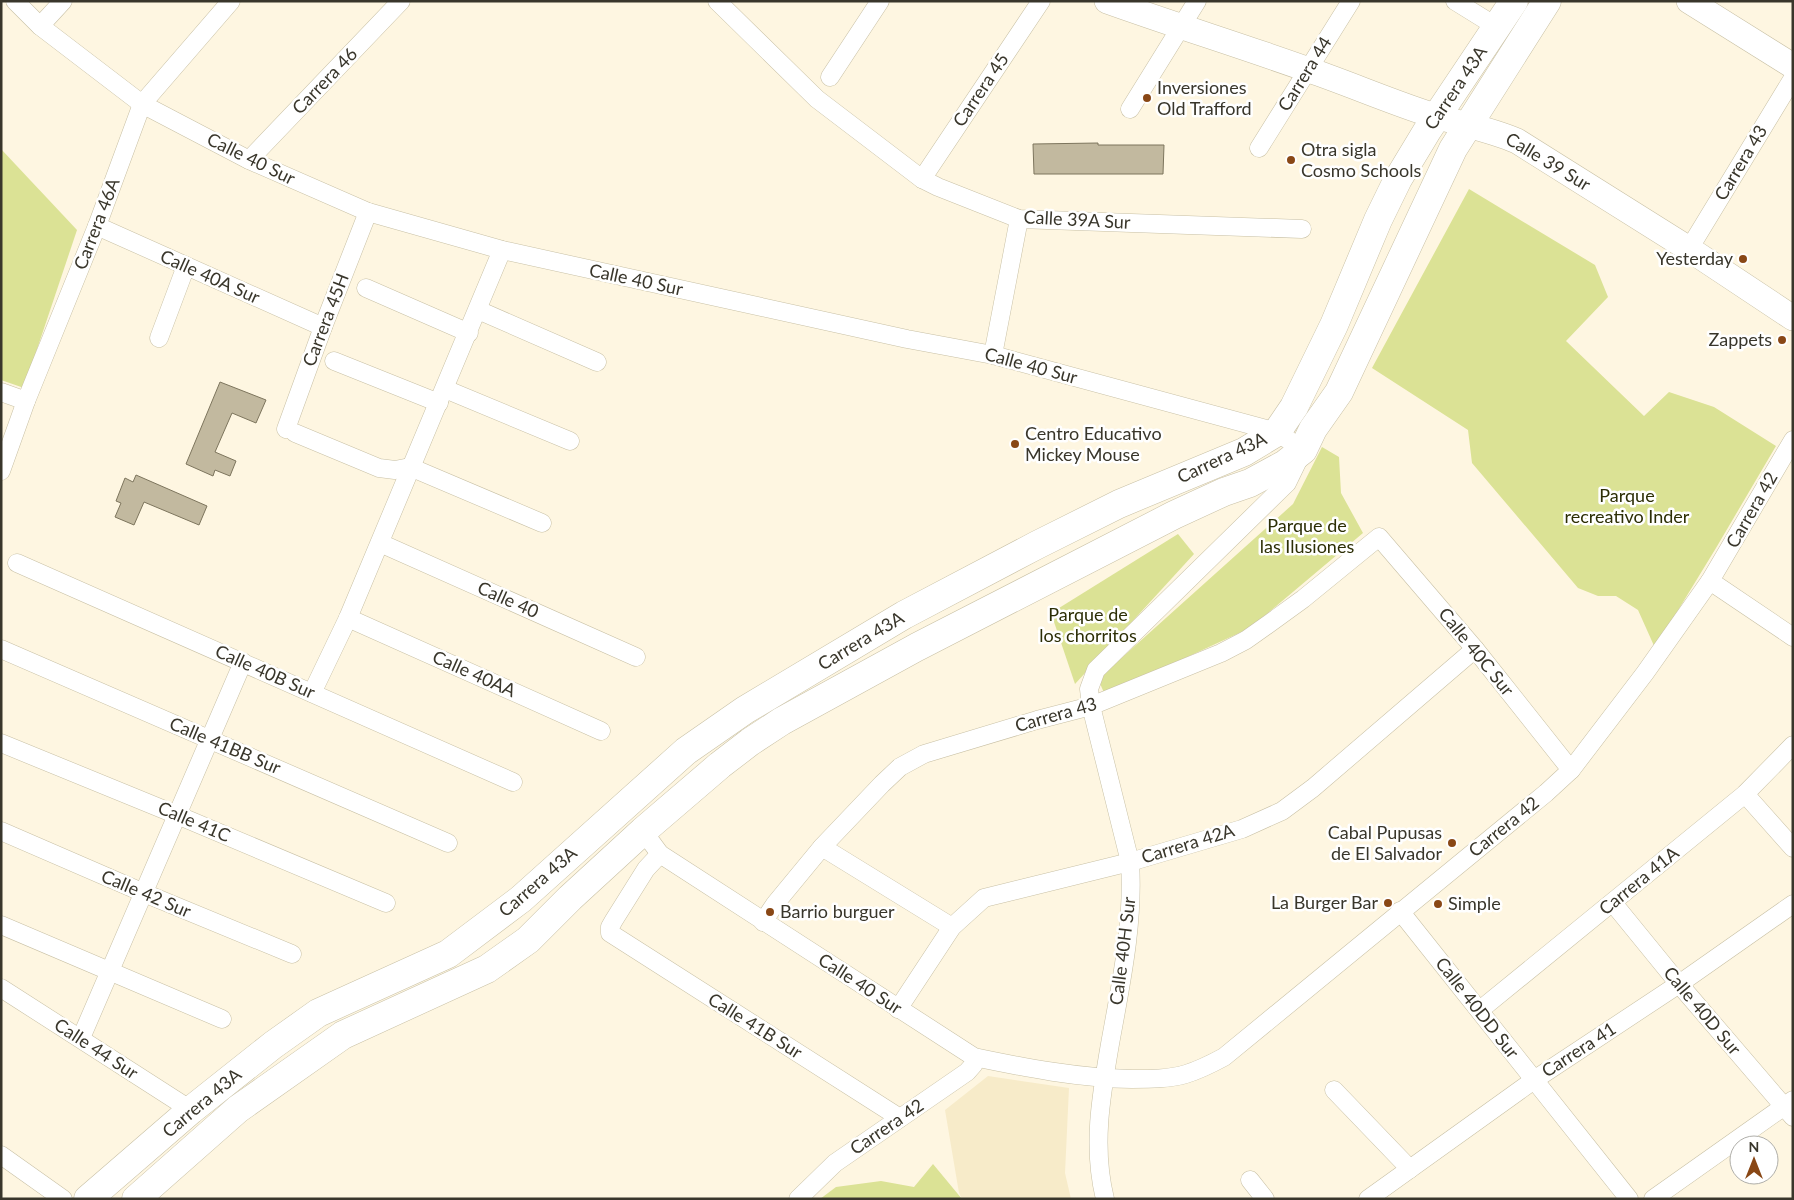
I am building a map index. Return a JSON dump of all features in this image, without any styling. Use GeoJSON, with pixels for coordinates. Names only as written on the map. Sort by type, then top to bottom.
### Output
{"type":"FeatureCollection","features":[{"type":"Feature","properties":{"kind":"main road","name":"Carrera 43A"},"geometry":{"type":"LineString","coordinates":[[88,1199],[191,1110],[272,1045],[318,1013],[448,954],[521,899],[686,751],[745,710],[904,615],[1019,554],[1119,504],[1244,452],[1277,432],[1294,407],[1334,325],[1378,220],[1398,179],[1514,1]]}},
{"type":"Feature","properties":{"kind":"main road","name":"Carrera 43A"},"geometry":{"type":"LineString","coordinates":[[136,1199],[238,1110],[324,1047],[343,1035],[487,969],[528,940],[570,898],[643,831],[750,742],[782,721],[917,647],[1165,520],[1224,492],[1250,483],[1285,464],[1303,450],[1313,429],[1339,392],[1453,149],[1547,1]]}},
{"type":"Feature","properties":{"kind":"street","name":"Calle 40 Sur"},"geometry":{"type":"LineString","coordinates":[[15,1],[40,26],[142,104],[249,160],[368,212],[502,250],[898,337],[993,355],[1277,432],[1303,450]]}},
{"type":"Feature","properties":{"kind":"street"},"geometry":{"type":"LineString","coordinates":[[40,26],[63,1]]}},
{"type":"Feature","properties":{"kind":"street","name":"Carrera 46A"},"geometry":{"type":"LineString","coordinates":[[1,472],[26,401],[97,226],[142,104],[232,1]]}},
{"type":"Feature","properties":{"kind":"street","name":"Carrera 46"},"geometry":{"type":"LineString","coordinates":[[249,160],[401,1]]}},
{"type":"Feature","properties":{"kind":"street","name":"Calle 39A Sur"},"geometry":{"type":"LineString","coordinates":[[717,1],[817,99],[922,179],[1019,219],[1302,230]]}},
{"type":"Feature","properties":{"kind":"street"},"geometry":{"type":"LineString","coordinates":[[830,77],[880,1]]}},
{"type":"Feature","properties":{"kind":"street","name":"Carrera 45"},"geometry":{"type":"LineString","coordinates":[[922,179],[1041,1]]}},
{"type":"Feature","properties":{"kind":"street","name":"Calle 39 Sur"},"geometry":{"type":"LineString","coordinates":[[1108,1],[1180,28],[1308,69],[1438,117],[1494,131],[1517,141],[1689,249],[1793,318]]}},
{"type":"Feature","properties":{"kind":"street"},"geometry":{"type":"LineString","coordinates":[[1130,109],[1197,1]]}},
{"type":"Feature","properties":{"kind":"street","name":"Carrera 44"},"geometry":{"type":"LineString","coordinates":[[1259,148],[1351,1]]}},
{"type":"Feature","properties":{"kind":"street"},"geometry":{"type":"LineString","coordinates":[[1455,1],[1497,27]]}},
{"type":"Feature","properties":{"kind":"street"},"geometry":{"type":"LineString","coordinates":[[1689,1],[1793,66]]}},
{"type":"Feature","properties":{"kind":"street","name":"Carrera 43"},"geometry":{"type":"LineString","coordinates":[[1689,249],[1793,78]]}},
{"type":"Feature","properties":{"kind":"street","name":"Carrera 45H"},"geometry":{"type":"LineString","coordinates":[[368,212],[323,327],[290,431],[379,468],[395,470],[410,467]]}},
{"type":"Feature","properties":{"kind":"street"},"geometry":{"type":"LineString","coordinates":[[993,355],[1019,219]]}},
{"type":"Feature","properties":{"kind":"street","name":"Calle 40A Sur"},"geometry":{"type":"LineString","coordinates":[[97,226],[323,327]]}},
{"type":"Feature","properties":{"kind":"street"},"geometry":{"type":"LineString","coordinates":[[312,693],[348,618],[410,467],[469,333],[502,250]]}},
{"type":"Feature","properties":{"kind":"street"},"geometry":{"type":"LineString","coordinates":[[159,338],[186,266]]}},
{"type":"Feature","properties":{"kind":"street"},"geometry":{"type":"LineString","coordinates":[[366,288],[469,333]]}},
{"type":"Feature","properties":{"kind":"street"},"geometry":{"type":"LineString","coordinates":[[478,310],[597,362]]}},
{"type":"Feature","properties":{"kind":"street"},"geometry":{"type":"LineString","coordinates":[[334,361],[442,396],[570,441]]}},
{"type":"Feature","properties":{"kind":"street"},"geometry":{"type":"LineString","coordinates":[[1,392],[26,401]]}},
{"type":"Feature","properties":{"kind":"street","name":"Carrera 42"},"geometry":{"type":"LineString","coordinates":[[1104,1078],[1163,1078],[1184,1074],[1224,1058],[1400,911],[1546,793],[1571,770],[1646,673],[1710,581],[1793,440]]}},
{"type":"Feature","properties":{"kind":"street","name":"Carrera 43A"},"geometry":{"type":"LineString","coordinates":[[1091,706],[1089,689],[1096,670],[1287,483],[1303,450]]}},
{"type":"Feature","properties":{"kind":"street"},"geometry":{"type":"LineString","coordinates":[[410,467],[542,523]]}},
{"type":"Feature","properties":{"kind":"street","name":"Carrera 43"},"geometry":{"type":"LineString","coordinates":[[763,922],[774,904],[822,847],[900,767],[924,754],[1091,706],[1221,653],[1246,640],[1303,599],[1379,537]]}},
{"type":"Feature","properties":{"kind":"street","name":"Calle 40C Sur"},"geometry":{"type":"LineString","coordinates":[[1379,537],[1475,649],[1571,770]]}},
{"type":"Feature","properties":{"kind":"street","name":"Calle 40"},"geometry":{"type":"LineString","coordinates":[[380,543],[636,657]]}},
{"type":"Feature","properties":{"kind":"street","name":"Calle 40B Sur"},"geometry":{"type":"LineString","coordinates":[[17,563],[513,782]]}},
{"type":"Feature","properties":{"kind":"street"},"geometry":{"type":"LineString","coordinates":[[1710,581],[1793,637]]}},
{"type":"Feature","properties":{"kind":"street","name":"Calle 40AA"},"geometry":{"type":"LineString","coordinates":[[348,618],[601,730]]}},
{"type":"Feature","properties":{"kind":"street","name":"Calle 41BB Sur"},"geometry":{"type":"LineString","coordinates":[[1,649],[448,843]]}},
{"type":"Feature","properties":{"kind":"street","name":"Carrera 42A"},"geometry":{"type":"LineString","coordinates":[[898,1009],[952,927],[984,898],[1130,862],[1242,829],[1282,811],[1314,788],[1475,649]]}},
{"type":"Feature","properties":{"kind":"street"},"geometry":{"type":"LineString","coordinates":[[81,1038],[243,662]]}},
{"type":"Feature","properties":{"kind":"street","name":"Calle 40H Sur"},"geometry":{"type":"LineString","coordinates":[[1091,706],[1130,862],[1132,887],[1123,971],[1098,1124],[1099,1174],[1105,1199]]}},
{"type":"Feature","properties":{"kind":"street","name":"Calle 41C"},"geometry":{"type":"LineString","coordinates":[[1,743],[386,904]]}},
{"type":"Feature","properties":{"kind":"street","name":"Carrera 41A"},"geometry":{"type":"LineString","coordinates":[[1480,1010],[1745,794],[1793,745]]}},
{"type":"Feature","properties":{"kind":"street"},"geometry":{"type":"LineString","coordinates":[[1745,794],[1793,848]]}},
{"type":"Feature","properties":{"kind":"street","name":"Calle 42 Sur"},"geometry":{"type":"LineString","coordinates":[[1,831],[292,954]]}},
{"type":"Feature","properties":{"kind":"street","name":"Calle 40 Sur"},"geometry":{"type":"LineString","coordinates":[[643,831],[660,854],[974,1058],[1104,1078]]}},
{"type":"Feature","properties":{"kind":"street"},"geometry":{"type":"LineString","coordinates":[[822,847],[952,927]]}},
{"type":"Feature","properties":{"kind":"street","name":"Calle 41B Sur"},"geometry":{"type":"LineString","coordinates":[[660,854],[646,869],[610,927],[610,932],[900,1118]]}},
{"type":"Feature","properties":{"kind":"street","name":"Calle 40D Sur"},"geometry":{"type":"LineString","coordinates":[[1613,903],[1679,984],[1790,1108]]}},
{"type":"Feature","properties":{"kind":"street","name":"Carrera 41"},"geometry":{"type":"LineString","coordinates":[[1368,1199],[1534,1080],[1679,984],[1793,904]]}},
{"type":"Feature","properties":{"kind":"street","name":"Calle 40DD Sur"},"geometry":{"type":"LineString","coordinates":[[1400,911],[1630,1199]]}},
{"type":"Feature","properties":{"kind":"street"},"geometry":{"type":"LineString","coordinates":[[1,926],[222,1019]]}},
{"type":"Feature","properties":{"kind":"street","name":"Calle 44 Sur"},"geometry":{"type":"LineString","coordinates":[[1,988],[191,1110]]}},
{"type":"Feature","properties":{"kind":"street","name":"Carrera 42"},"geometry":{"type":"LineString","coordinates":[[798,1199],[835,1163],[967,1072],[974,1064],[974,1058]]}},
{"type":"Feature","properties":{"kind":"street"},"geometry":{"type":"LineString","coordinates":[[1334,1090],[1410,1169]]}},
{"type":"Feature","properties":{"kind":"street"},"geometry":{"type":"LineString","coordinates":[[1653,1199],[1790,1108]]}},
{"type":"Feature","properties":{"kind":"street"},"geometry":{"type":"LineString","coordinates":[[1,1155],[63,1199]]}},
{"type":"Feature","properties":{"kind":"street"},"geometry":{"type":"LineString","coordinates":[[1250,1180],[1265,1199]]}},
{"type":"Feature","properties":{"kind":"shaded area"},"geometry":{"type":"Polygon","coordinates":[[[988,1076],[1069,1088],[1065,1173],[1071,1199],[962,1199],[959,1193],[945,1110],[988,1076]]]}},
{"type":"Feature","properties":{"kind":"green space"},"geometry":{"type":"Polygon","coordinates":[[[1,149],[77,230],[24,388],[1,380],[1,149]]]}},
{"type":"Feature","properties":{"kind":"green space","name":"Parque recreativo Inder"},"geometry":{"type":"Polygon","coordinates":[[[1469,189],[1595,265],[1608,297],[1566,341],[1644,416],[1669,392],[1714,407],[1776,446],[1655,648],[1638,610],[1616,596],[1598,596],[1578,588],[1472,463],[1468,430],[1372,368],[1469,189]]]}},
{"type":"Feature","properties":{"kind":"green space","name":"Parque de las Ilusiones"},"geometry":{"type":"Polygon","coordinates":[[[1322,447],[1339,457],[1341,493],[1363,533],[1250,628],[1105,695],[1098,679],[1293,504],[1322,447]]]}},
{"type":"Feature","properties":{"kind":"green space","name":"Parque de los chorritos"},"geometry":{"type":"Polygon","coordinates":[[[1178,534],[1194,554],[1075,684],[1051,613],[1178,534]]]}},
{"type":"Feature","properties":{"kind":"green space"},"geometry":{"type":"Polygon","coordinates":[[[933,1164],[962,1199],[820,1199],[836,1187],[881,1181],[914,1187],[933,1164]]]}},
{"type":"Feature","properties":{"kind":"building"},"geometry":{"type":"Polygon","coordinates":[[[1098,143],[1098,145],[1164,145],[1163,174],[1034,174],[1033,144],[1098,143]]]}},
{"type":"Feature","properties":{"kind":"building"},"geometry":{"type":"Polygon","coordinates":[[[220,382],[266,400],[256,423],[232,413],[215,452],[236,461],[230,476],[215,470],[213,476],[186,464],[220,382]]]}},
{"type":"Feature","properties":{"kind":"building"},"geometry":{"type":"Polygon","coordinates":[[[136,475],[207,506],[199,525],[144,502],[134,525],[115,517],[121,503],[116,501],[125,478],[133,482],[136,475]]]}},
{"type":"Feature","properties":{"kind":"place","name":"Inversiones Old Trafford"},"geometry":{"type":"Point","coordinates":[1147,98]}},
{"type":"Feature","properties":{"kind":"place","name":"Otra sigla Cosmo Schools"},"geometry":{"type":"Point","coordinates":[1291,160]}},
{"type":"Feature","properties":{"kind":"place","name":"Yesterday"},"geometry":{"type":"Point","coordinates":[1743,259]}},
{"type":"Feature","properties":{"kind":"place","name":"Zappets"},"geometry":{"type":"Point","coordinates":[1782,340]}},
{"type":"Feature","properties":{"kind":"place","name":"Centro Educativo Mickey Mouse"},"geometry":{"type":"Point","coordinates":[1015,444]}},
{"type":"Feature","properties":{"kind":"place","name":"Cabal Pupusas de El Salvador"},"geometry":{"type":"Point","coordinates":[1452,843]}},
{"type":"Feature","properties":{"kind":"place","name":"La Burger Bar"},"geometry":{"type":"Point","coordinates":[1388,903]}},
{"type":"Feature","properties":{"kind":"place","name":"Simple"},"geometry":{"type":"Point","coordinates":[1438,904]}},
{"type":"Feature","properties":{"kind":"place","name":"Barrio burguer"},"geometry":{"type":"Point","coordinates":[770,912]}}]}
